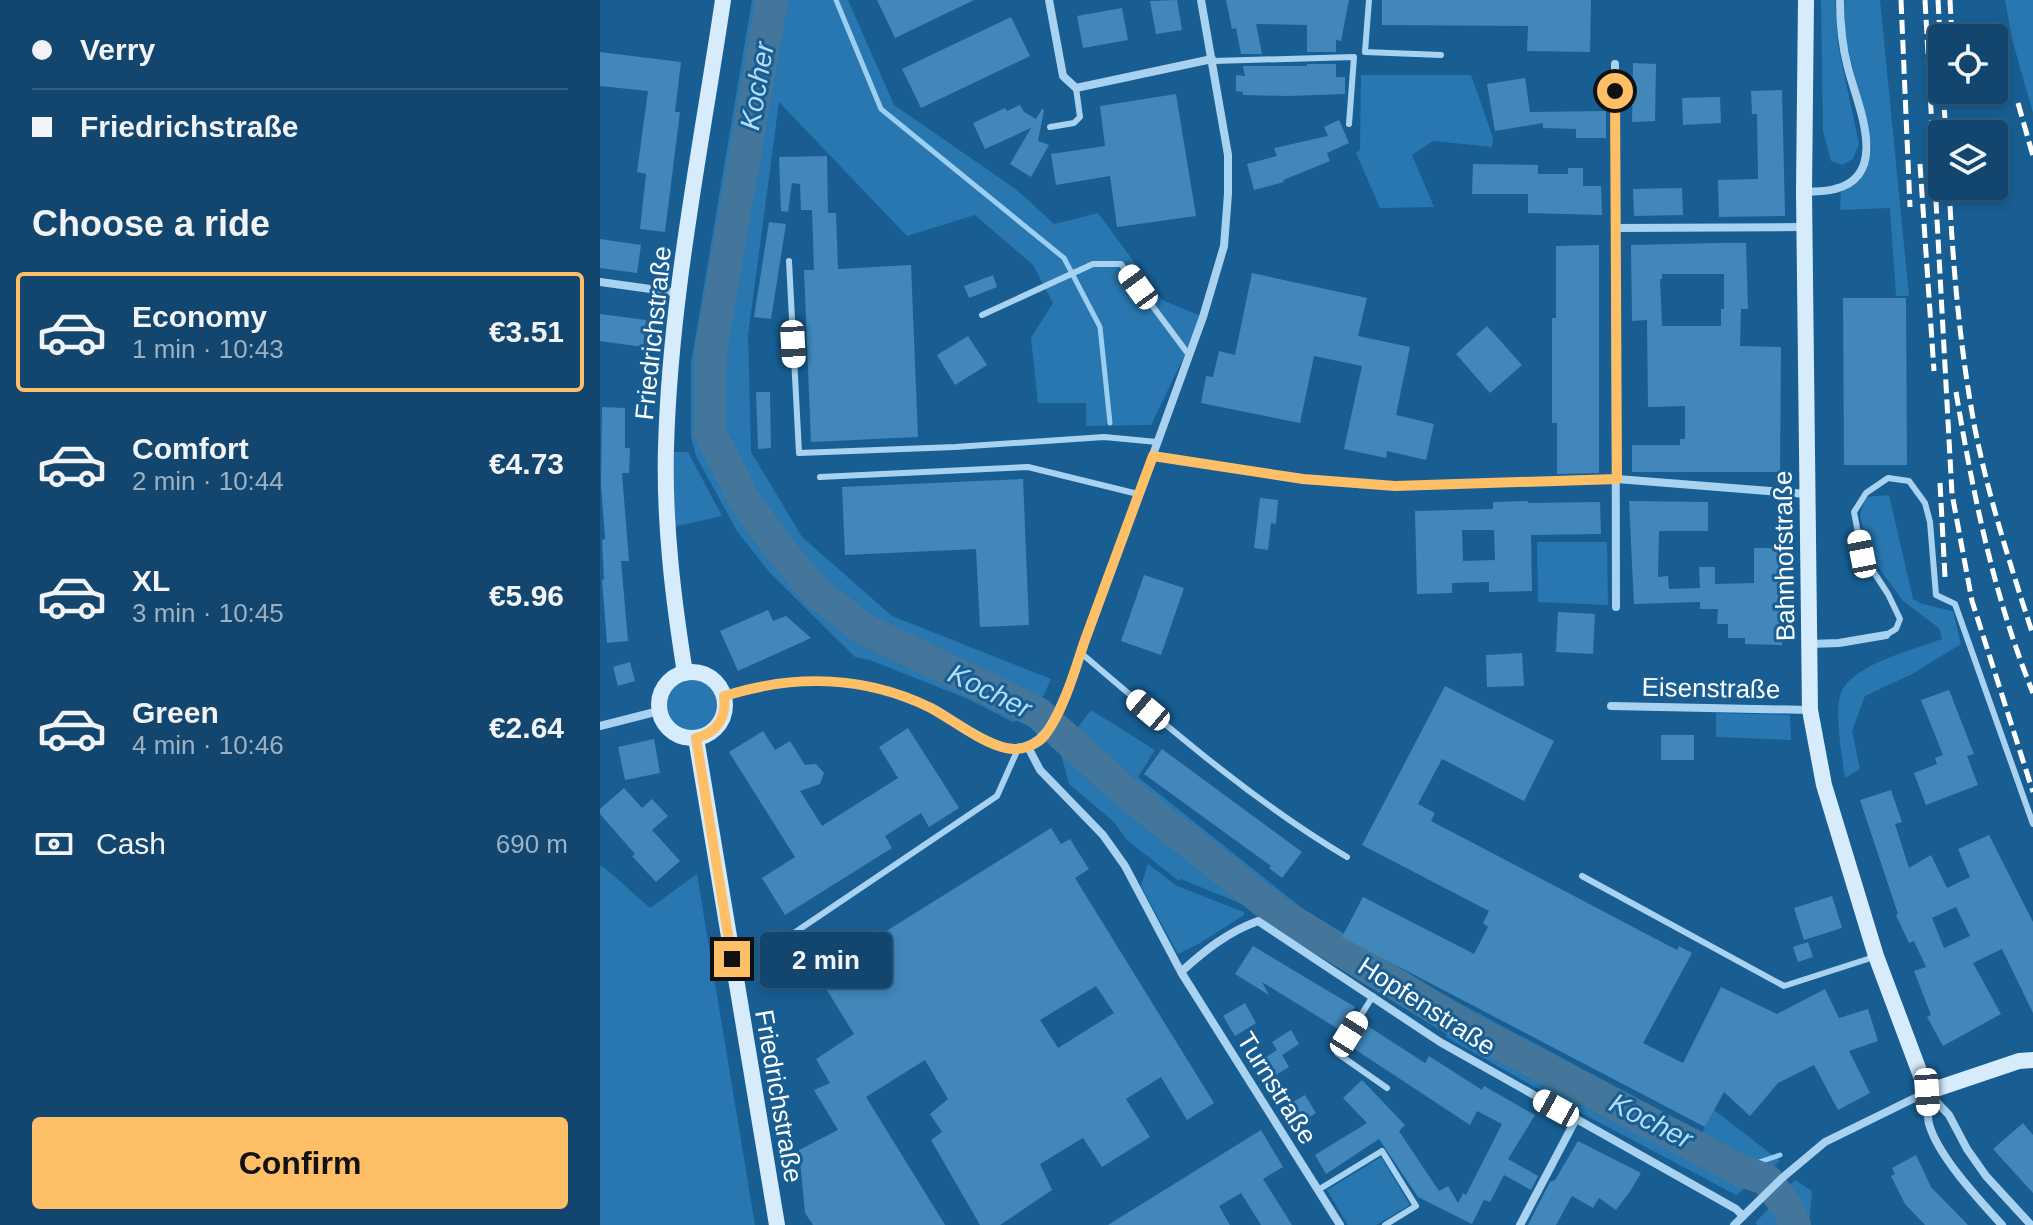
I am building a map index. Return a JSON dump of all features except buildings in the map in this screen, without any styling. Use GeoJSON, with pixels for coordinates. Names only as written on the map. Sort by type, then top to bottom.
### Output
{"type":"FeatureCollection","features":[{"type":"Feature","properties":{"kind":"main road","name":"Friedrichstraße"},"geometry":{"type":"LineString","coordinates":[[685,673],[673,590],[667,506],[668,396],[679,293],[723,0]]}},
{"type":"Feature","properties":{"kind":"main road","name":"Bahnhofstraße"},"geometry":{"type":"LineString","coordinates":[[1806,0],[1804,192],[1810,710],[1824,785],[1876,956],[1927,1092]]}},
{"type":"Feature","properties":{"kind":"main road"},"geometry":{"type":"LineString","coordinates":[[685,673],[707,676],[717,684],[724,696],[724,713],[719,724],[709,734],[696,738],[683,738],[672,732],[663,723],[659,711],[659,696],[666,683],[685,673]]}},
{"type":"Feature","properties":{"kind":"main road","name":"Friedrichstraße"},"geometry":{"type":"LineString","coordinates":[[696,738],[777,1225]]}},
{"type":"Feature","properties":{"kind":"main road"},"geometry":{"type":"LineString","coordinates":[[1927,1092],[2026,1061]]}},
{"type":"Feature","properties":{"kind":"street"},"geometry":{"type":"LineString","coordinates":[[1049,0],[1063,76],[1076,88],[1213,60]]}},
{"type":"Feature","properties":{"kind":"street"},"geometry":{"type":"LineString","coordinates":[[724,696],[784,681],[813,679],[861,684],[905,696],[999,746],[1023,748],[1044,736],[1070,683],[1189,355],[1224,246],[1228,155],[1201,0]]}},
{"type":"Feature","properties":{"kind":"street"},"geometry":{"type":"LineString","coordinates":[[1804,192],[1840,188],[1857,176],[1866,159],[1866,135],[1843,46],[1840,0]]}},
{"type":"Feature","properties":{"kind":"street"},"geometry":{"type":"LineString","coordinates":[[1615,64],[1616,607]]}},
{"type":"Feature","properties":{"kind":"street"},"geometry":{"type":"LineString","coordinates":[[1617,228],[1805,227]]}},
{"type":"Feature","properties":{"kind":"street"},"geometry":{"type":"LineString","coordinates":[[600,282],[679,293]]}},
{"type":"Feature","properties":{"kind":"street"},"geometry":{"type":"LineString","coordinates":[[1153,456],[1303,479],[1395,486],[1617,479],[1807,494]]}},
{"type":"Feature","properties":{"kind":"street"},"geometry":{"type":"LineString","coordinates":[[1809,644],[1839,643],[1886,635]]}},
{"type":"Feature","properties":{"kind":"street","name":"Eisenstraße"},"geometry":{"type":"LineString","coordinates":[[1611,706],[1810,710]]}},
{"type":"Feature","properties":{"kind":"street"},"geometry":{"type":"LineString","coordinates":[[600,726],[659,711]]}},
{"type":"Feature","properties":{"kind":"street"},"geometry":{"type":"LineString","coordinates":[[1023,748],[1103,835],[1125,866],[1181,972]]}},
{"type":"Feature","properties":{"kind":"street","name":"Hopfenstraße"},"geometry":{"type":"LineString","coordinates":[[1181,972],[1204,951],[1238,928],[1258,921],[1440,1042],[1736,1209],[1743,1216]]}},
{"type":"Feature","properties":{"kind":"street","name":"Turnstraße"},"geometry":{"type":"LineString","coordinates":[[1181,972],[1340,1225]]}},
{"type":"Feature","properties":{"kind":"street"},"geometry":{"type":"LineString","coordinates":[[1734,1225],[1825,1142],[1927,1092]]}},
{"type":"Feature","properties":{"kind":"street","name":"Bahnhofstraße"},"geometry":{"type":"LineString","coordinates":[[1927,1092],[1929,1125],[1949,1161],[2002,1225]]}},
{"type":"Feature","properties":{"kind":"street","name":"Bahnhofstraße"},"geometry":{"type":"LineString","coordinates":[[1927,1092],[1949,1115],[1986,1176],[2031,1225]]}},
{"type":"Feature","properties":{"kind":"street"},"geometry":{"type":"LineString","coordinates":[[1520,1225],[1576,1119]]}},
{"type":"Feature","properties":{"kind":"lane"},"geometry":{"type":"LineString","coordinates":[[1369,0],[1365,52],[1441,55]]}},
{"type":"Feature","properties":{"kind":"lane"},"geometry":{"type":"LineString","coordinates":[[1213,60],[1354,57],[1349,124]]}},
{"type":"Feature","properties":{"kind":"lane"},"geometry":{"type":"LineString","coordinates":[[1050,127],[1074,123],[1080,117],[1076,88]]}},
{"type":"Feature","properties":{"kind":"lane"},"geometry":{"type":"LineString","coordinates":[[789,261],[799,453],[1104,437],[1157,442]]}},
{"type":"Feature","properties":{"kind":"lane"},"geometry":{"type":"LineString","coordinates":[[982,315],[1093,264],[1121,264],[1189,355]]}},
{"type":"Feature","properties":{"kind":"lane"},"geometry":{"type":"LineString","coordinates":[[820,477],[1028,467],[1138,494]]}},
{"type":"Feature","properties":{"kind":"lane"},"geometry":{"type":"LineString","coordinates":[[1886,635],[1896,629],[1900,619],[1862,554],[1854,512],[1866,493],[1888,478],[1909,481],[1925,503],[1930,522],[1936,595],[1955,604],[2033,824]]}},
{"type":"Feature","properties":{"kind":"lane"},"geometry":{"type":"LineString","coordinates":[[1081,653],[1170,729],[1293,825],[1347,857]]}},
{"type":"Feature","properties":{"kind":"lane"},"geometry":{"type":"LineString","coordinates":[[810,964],[791,935],[997,796],[1023,748]]}},
{"type":"Feature","properties":{"kind":"lane"},"geometry":{"type":"LineString","coordinates":[[1582,876],[1784,986],[1876,956]]}},
{"type":"Feature","properties":{"kind":"lane"},"geometry":{"type":"LineString","coordinates":[[1373,996],[1337,1053],[1387,1088]]}},
{"type":"Feature","properties":{"kind":"lane"},"geometry":{"type":"LineString","coordinates":[[2026,1061],[2033,1050]]}},
{"type":"Feature","properties":{"kind":"lane"},"geometry":{"type":"LineString","coordinates":[[1318,1190],[1382,1151],[1416,1206],[1385,1225]]}},
{"type":"Feature","properties":{"kind":"shaded area"},"geometry":{"type":"Polygon","coordinates":[[[752,0],[848,0],[894,105],[1017,190],[1054,224],[1098,213],[1162,300],[1203,317],[1151,425],[1086,426],[1086,403],[1038,403],[1031,338],[1053,303],[1033,265],[975,215],[907,236],[779,102],[748,335],[751,452],[802,537],[892,616],[1051,679],[1033,711],[1013,722],[968,699],[870,660],[855,657],[770,573],[737,531],[696,456],[691,437],[691,363],[752,0]]]}},
{"type":"Feature","properties":{"kind":"shaded area"},"geometry":{"type":"Polygon","coordinates":[[[1821,0],[1835,0],[1838,45],[1859,144],[1853,159],[1842,165],[1831,161],[1823,131],[1821,0]]]}},
{"type":"Feature","properties":{"kind":"shaded area"},"geometry":{"type":"Polygon","coordinates":[[[1845,0],[1880,0],[1909,296],[1896,296],[1890,208],[1840,210],[1841,190],[1863,173],[1872,148],[1845,36],[1845,0]]]}},
{"type":"Feature","properties":{"kind":"shaded area"},"geometry":{"type":"Polygon","coordinates":[[[2005,0],[2033,0],[2033,113],[2012,39],[2005,0]]]}},
{"type":"Feature","properties":{"kind":"shaded area"},"geometry":{"type":"Polygon","coordinates":[[[1361,75],[1471,75],[1493,138],[1492,147],[1433,141],[1412,155],[1434,207],[1380,208],[1356,153],[1360,150],[1361,75]]]}},
{"type":"Feature","properties":{"kind":"shaded area"},"geometry":{"type":"Polygon","coordinates":[[[672,452],[688,452],[722,516],[672,527],[672,452]]]}},
{"type":"Feature","properties":{"kind":"shaded area"},"geometry":{"type":"Polygon","coordinates":[[[1889,495],[1913,599],[1953,611],[1961,644],[1912,674],[1865,696],[1852,731],[1860,769],[1845,778],[1838,714],[1840,696],[1846,685],[1869,667],[1942,639],[1939,628],[1903,601],[1868,553],[1860,514],[1866,497],[1889,495]]]}},
{"type":"Feature","properties":{"kind":"shaded area"},"geometry":{"type":"Polygon","coordinates":[[[1537,542],[1607,542],[1608,605],[1538,602],[1537,542]]]}},
{"type":"Feature","properties":{"kind":"shaded area"},"geometry":{"type":"Polygon","coordinates":[[[692,679],[711,687],[719,706],[711,725],[692,733],[673,725],[665,706],[673,687],[692,679]]]}},
{"type":"Feature","properties":{"kind":"shaded area"},"geometry":{"type":"Polygon","coordinates":[[[1091,710],[1155,750],[1138,777],[1342,940],[1702,1133],[1714,1110],[1780,1161],[1736,1195],[1446,1037],[1457,1013],[1383,971],[1263,892],[1249,907],[1181,879],[1179,881],[1127,840],[1113,821],[1069,784],[1060,751],[1091,710]]]}},
{"type":"Feature","properties":{"kind":"shaded area"},"geometry":{"type":"Polygon","coordinates":[[[1716,713],[1790,715],[1791,740],[1716,737],[1716,713]]]}},
{"type":"Feature","properties":{"kind":"shaded area"},"geometry":{"type":"Polygon","coordinates":[[[1148,864],[1177,886],[1244,912],[1244,915],[1178,954],[1141,886],[1148,864]]]}},
{"type":"Feature","properties":{"kind":"shaded area"},"geometry":{"type":"Polygon","coordinates":[[[600,866],[650,908],[697,874],[755,1225],[600,1225],[600,866]]]}},
{"type":"Feature","properties":{"kind":"shaded area"},"geometry":{"type":"Polygon","coordinates":[[[1381,1157],[1410,1205],[1376,1225],[1348,1225],[1327,1190],[1381,1157]]]}},
{"type":"Feature","properties":{"kind":"shaded area"},"geometry":{"type":"Polygon","coordinates":[[[1795,1180],[1812,1191],[1809,1225],[1757,1225],[1755,1223],[1795,1180]]]}},
{"type":"Feature","properties":{"kind":"waterway","name":"Kocher"},"geometry":{"type":"LineString","coordinates":[[772,0],[711,350],[710,433],[745,501],[780,549],[816,592],[864,629],[1038,713],[1128,794],[1276,911],[1461,1024],[1738,1169],[1767,1180],[1787,1207],[1795,1225]]}},
{"type":"Feature","properties":{"kind":"waterway"},"geometry":{"type":"LineString","coordinates":[[836,0],[881,109],[1064,258],[1100,327],[1110,423]]}},
{"type":"Feature","properties":{"kind":"waterway"},"geometry":{"type":"LineString","coordinates":[[1738,1169],[1780,1155]]}},
{"type":"Feature","properties":{"kind":"railway"},"geometry":{"type":"LineString","coordinates":[[1901,0],[1910,207]]}},
{"type":"Feature","properties":{"kind":"railway"},"geometry":{"type":"LineString","coordinates":[[1925,0],[1952,494],[1972,601],[2033,792]]}},
{"type":"Feature","properties":{"kind":"railway"},"geometry":{"type":"LineString","coordinates":[[1938,0],[1939,24]]}},
{"type":"Feature","properties":{"kind":"railway"},"geometry":{"type":"LineString","coordinates":[[1950,0],[1951,24]]}},
{"type":"Feature","properties":{"kind":"railway"},"geometry":{"type":"LineString","coordinates":[[2018,103],[2033,156]]}},
{"type":"Feature","properties":{"kind":"railway"},"geometry":{"type":"LineString","coordinates":[[1944,104],[1945,120]]}},
{"type":"Feature","properties":{"kind":"railway"},"geometry":{"type":"LineString","coordinates":[[1920,164],[1934,371]]}},
{"type":"Feature","properties":{"kind":"railway"},"geometry":{"type":"LineString","coordinates":[[1950,200],[1958,308],[1975,429],[1994,507],[2033,635]]}},
{"type":"Feature","properties":{"kind":"railway"},"geometry":{"type":"LineString","coordinates":[[1956,392],[1986,545],[2007,620],[2033,693]]}},
{"type":"Feature","properties":{"kind":"railway"},"geometry":{"type":"LineString","coordinates":[[1940,483],[1945,577]]}},
{"type":"Feature","properties":{"kind":"route"},"geometry":{"type":"LineString","coordinates":[[732,959],[696,738],[709,734],[719,724],[724,713],[724,696],[784,681],[813,679],[861,684],[905,696],[999,746],[1018,749],[1036,743],[1051,725],[1070,683],[1153,456],[1303,479],[1395,486],[1617,479],[1615,91]]}}]}
